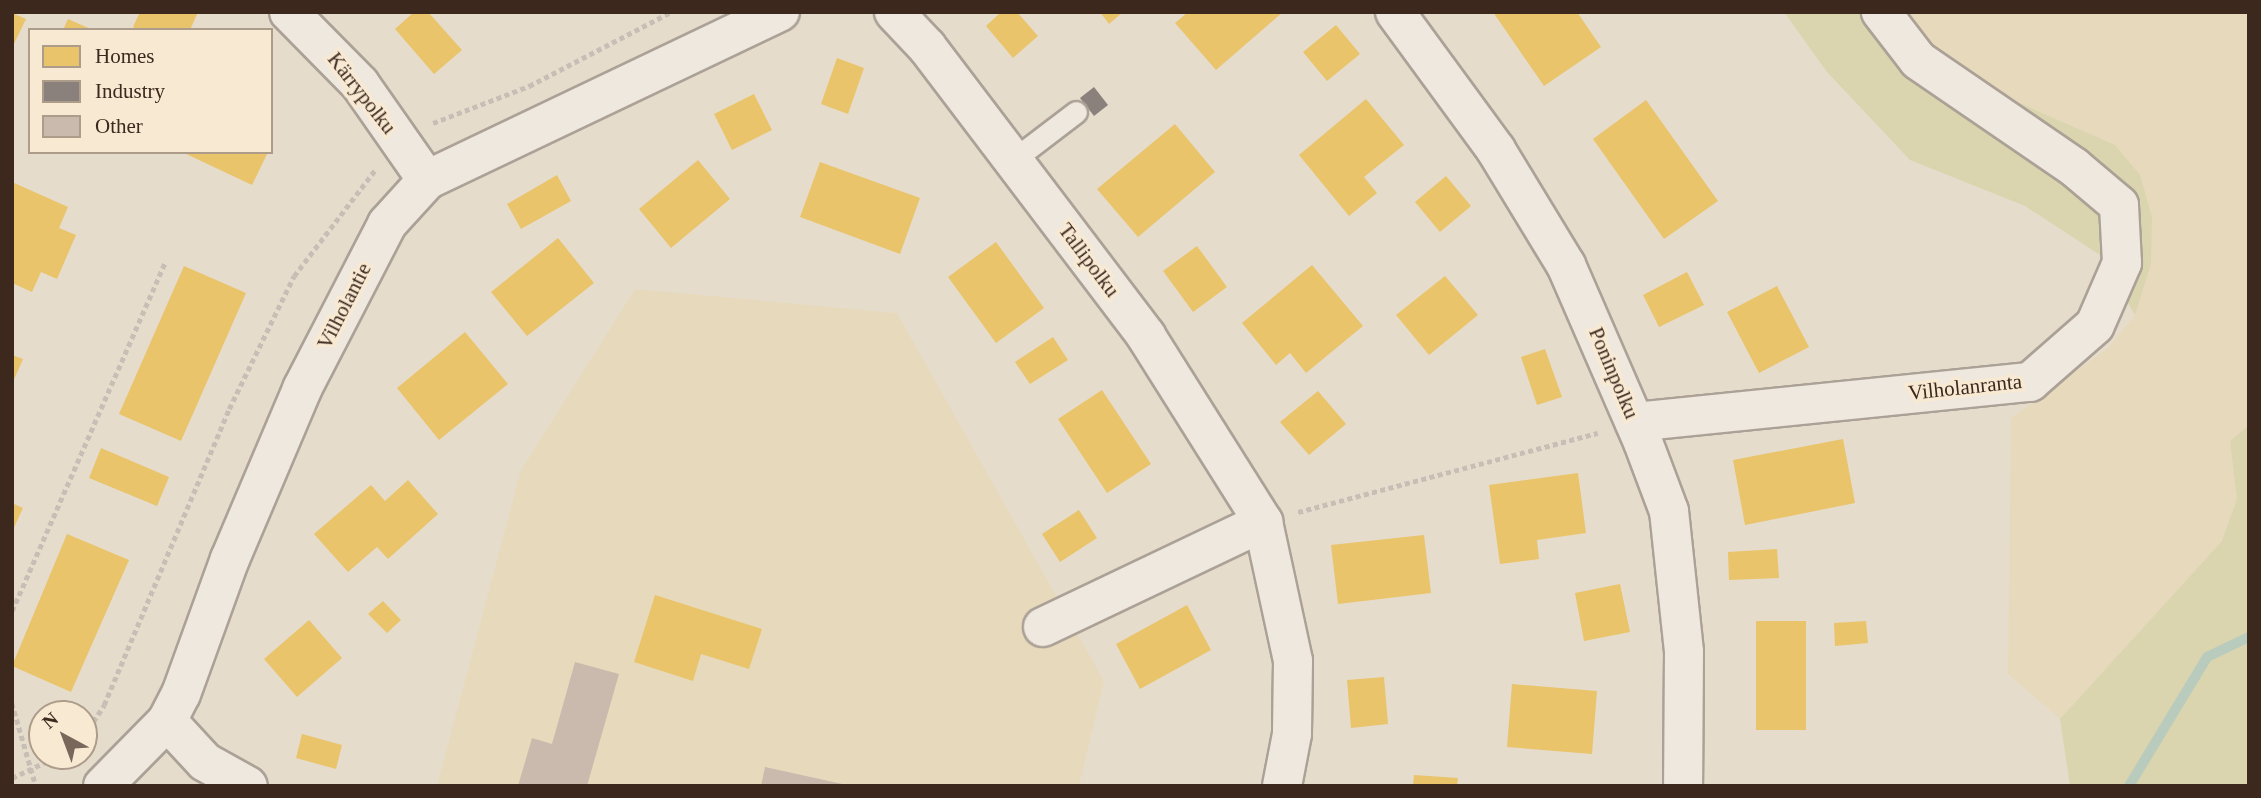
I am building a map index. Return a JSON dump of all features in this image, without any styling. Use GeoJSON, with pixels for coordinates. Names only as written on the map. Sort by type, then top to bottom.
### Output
{"type":"FeatureCollection","features":[{"type":"Feature","properties":{"kind":"street","name":"Kärrypolku"},"geometry":{"type":"LineString","coordinates":[[289,12],[360,84],[427,180]]}},
{"type":"Feature","properties":{"kind":"street","name":"Vilholantie"},"geometry":{"type":"LineString","coordinates":[[103,786],[167,722],[181,694],[230,559],[323,345],[387,224],[427,180],[780,12]]}},
{"type":"Feature","properties":{"kind":"street","name":"Tallipolku"},"geometry":{"type":"LineString","coordinates":[[894,12],[927,47],[1146,336],[1263,522],[1293,661],[1292,734],[1282,786]]}},
{"type":"Feature","properties":{"kind":"street","name":"Poninpolku"},"geometry":{"type":"LineString","coordinates":[[1395,12],[1496,150],[1566,265],[1635,422],[1669,511],[1684,652],[1683,786]]}},
{"type":"Feature","properties":{"kind":"street","name":"Vilholanranta"},"geometry":{"type":"LineString","coordinates":[[1635,422],[2030,382],[2095,326],[2122,263],[2119,205],[2074,167],[1918,60],[1881,12]]}},
{"type":"Feature","properties":{"kind":"street"},"geometry":{"type":"LineString","coordinates":[[1043,627],[1263,522]]}},
{"type":"Feature","properties":{"kind":"street"},"geometry":{"type":"LineString","coordinates":[[167,722],[205,762],[248,786]]}},
{"type":"Feature","properties":{"kind":"lane"},"geometry":{"type":"LineString","coordinates":[[1013,160],[1076,112]]}},
{"type":"Feature","properties":{"kind":"path"},"geometry":{"type":"LineString","coordinates":[[12,611],[166,261]]}},
{"type":"Feature","properties":{"kind":"path"},"geometry":{"type":"LineString","coordinates":[[1263,522],[1635,422]]}},
{"type":"Feature","properties":{"kind":"path"},"geometry":{"type":"LineString","coordinates":[[12,703],[28,757]]}},
{"type":"Feature","properties":{"kind":"path"},"geometry":{"type":"LineString","coordinates":[[12,778],[32,770],[36,786]]}},
{"type":"Feature","properties":{"kind":"shaded area"},"geometry":{"type":"Polygon","coordinates":[[[1784,12],[1907,12],[1932,50],[2006,97],[2115,145],[2140,175],[2152,217],[2151,264],[2135,315],[2100,255],[2025,206],[1910,160],[1827,72],[1784,12]]]}},
{"type":"Feature","properties":{"kind":"shaded area"},"geometry":{"type":"Polygon","coordinates":[[[1907,12],[2249,12],[2249,425],[2230,441],[2237,499],[2222,541],[2060,719],[2008,674],[2011,418],[2108,348],[2135,315],[2151,264],[2115,145],[2006,97],[1932,50],[1907,12]]]}},
{"type":"Feature","properties":{"kind":"shaded area"},"geometry":{"type":"Polygon","coordinates":[[[635,289],[897,313],[1104,681],[1079,786],[437,786],[521,470],[635,289]]]}},
{"type":"Feature","properties":{"kind":"shaded area"},"geometry":{"type":"Polygon","coordinates":[[[2249,425],[2249,786],[2070,786],[2060,719],[2222,541],[2237,499],[2230,441],[2249,425]]]}},
{"type":"Feature","properties":{"kind":"building: Homes"},"geometry":{"type":"Polygon","coordinates":[[[140,12],[198,12],[191,28],[133,27],[140,12]]]}},
{"type":"Feature","properties":{"kind":"building: Homes"},"geometry":{"type":"Polygon","coordinates":[[[414,12],[428,12],[462,50],[434,74],[395,29],[414,12]]]}},
{"type":"Feature","properties":{"kind":"building: Homes"},"geometry":{"type":"Polygon","coordinates":[[[1001,12],[1017,12],[1038,36],[1013,58],[986,26],[1001,12]]]}},
{"type":"Feature","properties":{"kind":"building: Homes"},"geometry":{"type":"Polygon","coordinates":[[[1100,12],[1123,12],[1109,24],[1100,12]]]}},
{"type":"Feature","properties":{"kind":"building: Homes"},"geometry":{"type":"Polygon","coordinates":[[[1188,12],[1283,12],[1216,70],[1175,23],[1188,12]]]}},
{"type":"Feature","properties":{"kind":"building: Homes"},"geometry":{"type":"Polygon","coordinates":[[[1493,12],[1577,12],[1601,47],[1544,86],[1493,12]]]}},
{"type":"Feature","properties":{"kind":"building: Homes"},"geometry":{"type":"Polygon","coordinates":[[[12,13],[26,19],[12,48],[12,13]]]}},
{"type":"Feature","properties":{"kind":"building: Homes"},"geometry":{"type":"Polygon","coordinates":[[[68,19],[88,28],[64,28],[68,19]]]}},
{"type":"Feature","properties":{"kind":"building: Homes"},"geometry":{"type":"Polygon","coordinates":[[[1336,25],[1360,54],[1327,81],[1303,52],[1336,25]]]}},
{"type":"Feature","properties":{"kind":"building: Homes"},"geometry":{"type":"Polygon","coordinates":[[[837,58],[864,68],[848,114],[821,104],[837,58]]]}},
{"type":"Feature","properties":{"kind":"building: Homes"},"geometry":{"type":"Polygon","coordinates":[[[754,94],[772,130],[732,150],[714,114],[754,94]]]}},
{"type":"Feature","properties":{"kind":"building: Homes"},"geometry":{"type":"Polygon","coordinates":[[[1366,99],[1404,145],[1364,177],[1377,193],[1349,216],[1299,155],[1366,99]]]}},
{"type":"Feature","properties":{"kind":"building: Homes"},"geometry":{"type":"Polygon","coordinates":[[[1646,100],[1718,201],[1664,239],[1593,139],[1646,100]]]}},
{"type":"Feature","properties":{"kind":"building: Homes"},"geometry":{"type":"Polygon","coordinates":[[[1175,124],[1215,172],[1138,237],[1097,189],[1175,124]]]}},
{"type":"Feature","properties":{"kind":"building: Homes"},"geometry":{"type":"Polygon","coordinates":[[[186,154],[267,154],[252,185],[186,154]]]}},
{"type":"Feature","properties":{"kind":"building: Homes"},"geometry":{"type":"Polygon","coordinates":[[[698,160],[730,199],[671,248],[639,209],[698,160]]]}},
{"type":"Feature","properties":{"kind":"building: Homes"},"geometry":{"type":"Polygon","coordinates":[[[820,162],[920,198],[900,254],[800,217],[820,162]]]}},
{"type":"Feature","properties":{"kind":"building: Homes"},"geometry":{"type":"Polygon","coordinates":[[[557,175],[571,201],[521,229],[507,204],[557,175]]]}},
{"type":"Feature","properties":{"kind":"building: Homes"},"geometry":{"type":"Polygon","coordinates":[[[1446,176],[1471,206],[1440,232],[1415,202],[1446,176]]]}},
{"type":"Feature","properties":{"kind":"building: Homes"},"geometry":{"type":"Polygon","coordinates":[[[12,182],[68,207],[59,228],[76,235],[57,279],[41,272],[32,292],[12,283],[12,182]]]}},
{"type":"Feature","properties":{"kind":"building: Homes"},"geometry":{"type":"Polygon","coordinates":[[[558,238],[594,283],[527,336],[491,292],[558,238]]]}},
{"type":"Feature","properties":{"kind":"building: Homes"},"geometry":{"type":"Polygon","coordinates":[[[996,242],[1044,308],[996,343],[948,277],[996,242]]]}},
{"type":"Feature","properties":{"kind":"building: Homes"},"geometry":{"type":"Polygon","coordinates":[[[1197,246],[1227,287],[1193,312],[1163,271],[1197,246]]]}},
{"type":"Feature","properties":{"kind":"building: Homes"},"geometry":{"type":"Polygon","coordinates":[[[1312,265],[1363,326],[1306,373],[1290,353],[1276,365],[1242,323],[1312,265]]]}},
{"type":"Feature","properties":{"kind":"building: Homes"},"geometry":{"type":"Polygon","coordinates":[[[184,266],[246,293],[181,441],[119,414],[184,266]]]}},
{"type":"Feature","properties":{"kind":"building: Homes"},"geometry":{"type":"Polygon","coordinates":[[[1687,272],[1704,305],[1659,327],[1643,295],[1687,272]]]}},
{"type":"Feature","properties":{"kind":"building: Homes"},"geometry":{"type":"Polygon","coordinates":[[[1445,276],[1478,315],[1429,355],[1396,315],[1445,276]]]}},
{"type":"Feature","properties":{"kind":"building: Homes"},"geometry":{"type":"Polygon","coordinates":[[[1777,286],[1809,347],[1759,373],[1727,312],[1777,286]]]}},
{"type":"Feature","properties":{"kind":"building: Homes"},"geometry":{"type":"Polygon","coordinates":[[[465,332],[508,384],[439,440],[397,388],[465,332]]]}},
{"type":"Feature","properties":{"kind":"building: Homes"},"geometry":{"type":"Polygon","coordinates":[[[1053,337],[1068,360],[1030,384],[1015,362],[1053,337]]]}},
{"type":"Feature","properties":{"kind":"building: Homes"},"geometry":{"type":"Polygon","coordinates":[[[1545,349],[1562,397],[1537,405],[1521,357],[1545,349]]]}},
{"type":"Feature","properties":{"kind":"building: Homes"},"geometry":{"type":"Polygon","coordinates":[[[12,355],[23,359],[12,384],[12,355]]]}},
{"type":"Feature","properties":{"kind":"building: Homes"},"geometry":{"type":"Polygon","coordinates":[[[1102,390],[1151,464],[1107,493],[1058,419],[1102,390]]]}},
{"type":"Feature","properties":{"kind":"building: Homes"},"geometry":{"type":"Polygon","coordinates":[[[1318,391],[1346,424],[1309,455],[1280,422],[1318,391]]]}},
{"type":"Feature","properties":{"kind":"building: Homes"},"geometry":{"type":"Polygon","coordinates":[[[1843,439],[1855,503],[1745,525],[1733,460],[1843,439]]]}},
{"type":"Feature","properties":{"kind":"building: Homes"},"geometry":{"type":"Polygon","coordinates":[[[101,448],[169,477],[157,506],[89,478],[101,448]]]}},
{"type":"Feature","properties":{"kind":"building: Homes"},"geometry":{"type":"Polygon","coordinates":[[[1578,473],[1586,533],[1537,540],[1539,559],[1500,564],[1489,485],[1578,473]]]}},
{"type":"Feature","properties":{"kind":"building: Homes"},"geometry":{"type":"Polygon","coordinates":[[[408,480],[438,514],[388,559],[377,547],[348,572],[314,534],[371,485],[385,501],[408,480]]]}},
{"type":"Feature","properties":{"kind":"building: Homes"},"geometry":{"type":"Polygon","coordinates":[[[12,503],[23,508],[12,532],[12,503]]]}},
{"type":"Feature","properties":{"kind":"building: Homes"},"geometry":{"type":"Polygon","coordinates":[[[1079,510],[1097,538],[1060,562],[1042,534],[1079,510]]]}},
{"type":"Feature","properties":{"kind":"building: Homes"},"geometry":{"type":"Polygon","coordinates":[[[67,534],[129,560],[71,692],[12,666],[67,534]]]}},
{"type":"Feature","properties":{"kind":"building: Homes"},"geometry":{"type":"Polygon","coordinates":[[[1424,535],[1431,593],[1338,604],[1331,545],[1424,535]]]}},
{"type":"Feature","properties":{"kind":"building: Homes"},"geometry":{"type":"Polygon","coordinates":[[[1777,549],[1779,578],[1729,580],[1728,552],[1777,549]]]}},
{"type":"Feature","properties":{"kind":"building: Homes"},"geometry":{"type":"Polygon","coordinates":[[[1620,584],[1630,632],[1584,641],[1575,593],[1620,584]]]}},
{"type":"Feature","properties":{"kind":"building: Homes"},"geometry":{"type":"Polygon","coordinates":[[[655,595],[762,629],[749,669],[701,654],[693,681],[634,662],[655,595]]]}},
{"type":"Feature","properties":{"kind":"building: Homes"},"geometry":{"type":"Polygon","coordinates":[[[383,601],[401,620],[387,633],[368,614],[383,601]]]}},
{"type":"Feature","properties":{"kind":"building: Homes"},"geometry":{"type":"Polygon","coordinates":[[[1187,605],[1211,650],[1140,689],[1116,644],[1187,605]]]}},
{"type":"Feature","properties":{"kind":"building: Homes"},"geometry":{"type":"Polygon","coordinates":[[[309,620],[342,658],[297,697],[264,659],[309,620]]]}},
{"type":"Feature","properties":{"kind":"building: Homes"},"geometry":{"type":"Polygon","coordinates":[[[1756,621],[1806,621],[1806,730],[1756,730],[1756,621]]]}},
{"type":"Feature","properties":{"kind":"building: Homes"},"geometry":{"type":"Polygon","coordinates":[[[1866,621],[1868,643],[1835,646],[1834,623],[1866,621]]]}},
{"type":"Feature","properties":{"kind":"building: Homes"},"geometry":{"type":"Polygon","coordinates":[[[1384,677],[1388,724],[1351,728],[1347,680],[1384,677]]]}},
{"type":"Feature","properties":{"kind":"building: Homes"},"geometry":{"type":"Polygon","coordinates":[[[1512,684],[1597,691],[1592,754],[1507,747],[1512,684]]]}},
{"type":"Feature","properties":{"kind":"building: Homes"},"geometry":{"type":"Polygon","coordinates":[[[302,734],[342,745],[336,769],[296,758],[302,734]]]}},
{"type":"Feature","properties":{"kind":"building: Homes"},"geometry":{"type":"Polygon","coordinates":[[[1414,775],[1458,778],[1457,786],[1413,786],[1414,775]]]}},
{"type":"Feature","properties":{"kind":"building: Industry"},"geometry":{"type":"Polygon","coordinates":[[[1094,87],[1108,105],[1094,116],[1080,98],[1094,87]]]}},
{"type":"Feature","properties":{"kind":"building: Other"},"geometry":{"type":"Polygon","coordinates":[[[575,662],[619,674],[587,786],[518,786],[532,738],[552,744],[575,662]]]}},
{"type":"Feature","properties":{"kind":"building: Other"},"geometry":{"type":"Polygon","coordinates":[[[765,767],[847,785],[847,786],[761,786],[765,767]]]}},
{"type":"Feature","properties":{"kind":"waterway"},"geometry":{"type":"LineString","coordinates":[[2129,786],[2207,657],[2249,637]]}}]}
